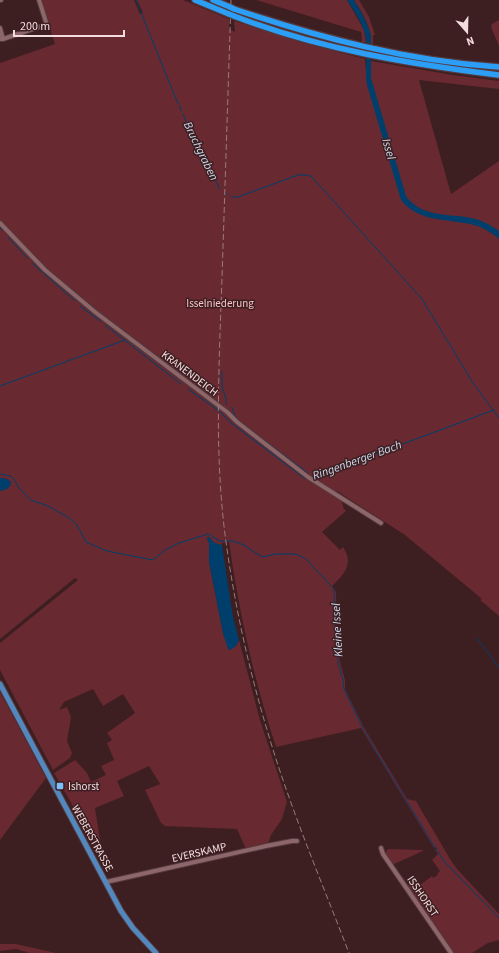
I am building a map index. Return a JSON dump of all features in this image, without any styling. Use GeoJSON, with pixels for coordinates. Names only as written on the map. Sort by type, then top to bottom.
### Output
{"type":"FeatureCollection","features":[{"type":"Feature","properties":{"kind":"highway"},"geometry":{"type":"LineString","coordinates":[[195,0],[232,15],[295,37],[379,58],[499,75]]}},
{"type":"Feature","properties":{"kind":"highway"},"geometry":{"type":"LineString","coordinates":[[213,0],[297,30],[357,46],[458,63],[499,67]]}},
{"type":"Feature","properties":{"kind":"main road","name":"WEBERSTRASSE"},"geometry":{"type":"LineString","coordinates":[[0,684],[121,911],[133,928],[156,953]]}},
{"type":"Feature","properties":{"kind":"street"},"geometry":{"type":"LineString","coordinates":[[0,28],[2,39],[45,25],[46,22],[39,0]]}},
{"type":"Feature","properties":{"kind":"street","name":"KRANENDEICH"},"geometry":{"type":"LineString","coordinates":[[0,223],[45,270],[95,312],[310,478],[381,523]]}},
{"type":"Feature","properties":{"kind":"street","name":"EVERSKAMP"},"geometry":{"type":"LineString","coordinates":[[106,882],[266,846],[297,841]]}},
{"type":"Feature","properties":{"kind":"street","name":"ISSHORST"},"geometry":{"type":"LineString","coordinates":[[382,848],[383,854],[451,953]]}},
{"type":"Feature","properties":{"kind":"green space","name":"Isselniederung"},"geometry":{"type":"Polygon","coordinates":[[[40,0],[134,0],[140,14],[143,13],[137,0],[183,0],[229,19],[229,29],[235,32],[234,21],[299,42],[365,59],[366,70],[371,71],[371,61],[499,81],[499,89],[419,80],[451,194],[499,161],[499,616],[480,600],[482,599],[405,535],[337,491],[332,495],[342,501],[343,507],[346,511],[322,532],[340,550],[343,547],[348,558],[348,563],[344,573],[332,586],[336,592],[337,640],[340,662],[345,680],[345,689],[363,726],[407,799],[416,801],[457,869],[499,914],[499,940],[488,943],[472,953],[452,953],[407,886],[416,880],[420,885],[432,876],[433,878],[438,875],[437,874],[440,871],[432,860],[438,854],[435,850],[437,849],[436,847],[434,848],[361,728],[276,747],[248,646],[237,594],[229,542],[222,543],[222,545],[215,544],[209,537],[207,538],[209,543],[209,562],[223,633],[230,650],[236,646],[239,640],[260,720],[287,802],[282,819],[271,835],[268,844],[246,849],[237,829],[165,826],[161,823],[145,790],[160,784],[149,766],[117,781],[124,796],[95,808],[104,866],[74,807],[54,773],[75,760],[87,773],[91,782],[106,775],[101,766],[114,760],[107,743],[112,740],[107,733],[135,713],[123,694],[103,706],[93,689],[64,702],[59,710],[67,707],[71,717],[67,741],[72,753],[70,758],[53,770],[0,670],[0,643],[78,580],[75,578],[0,639],[0,491],[7,489],[11,482],[7,479],[0,478],[0,63],[55,44],[40,0]]]}},
{"type":"Feature","properties":{"kind":"green space"},"geometry":{"type":"Polygon","coordinates":[[[256,0],[347,0],[364,30],[366,42],[362,42],[361,32],[256,0]]]}},
{"type":"Feature","properties":{"kind":"green space"},"geometry":{"type":"Polygon","coordinates":[[[354,0],[359,0],[369,17],[375,35],[373,35],[373,44],[371,44],[370,32],[366,20],[354,0]]]}},
{"type":"Feature","properties":{"kind":"green space"},"geometry":{"type":"Polygon","coordinates":[[[499,20],[499,46],[491,27],[492,24],[499,20]]]}},
{"type":"Feature","properties":{"kind":"green space"},"geometry":{"type":"Polygon","coordinates":[[[0,692],[46,778],[0,840],[0,692]]]}},
{"type":"Feature","properties":{"kind":"green space"},"geometry":{"type":"Polygon","coordinates":[[[388,849],[423,851],[392,865],[384,854],[388,849]]]}},
{"type":"Feature","properties":{"kind":"green space"},"geometry":{"type":"Polygon","coordinates":[[[0,944],[16,944],[56,953],[30,953],[16,949],[0,951],[0,944]]]}},
{"type":"Feature","properties":{"kind":"water","name":"Issel"},"geometry":{"type":"Polygon","coordinates":[[[347,0],[354,0],[364,17],[371,35],[371,78],[406,196],[420,208],[429,212],[467,217],[485,223],[499,231],[499,239],[489,231],[478,226],[427,217],[409,208],[401,200],[367,85],[367,46],[364,30],[347,0]]]}},
{"type":"Feature","properties":{"kind":"water"},"geometry":{"type":"Polygon","coordinates":[[[0,478],[10,481],[11,485],[7,489],[0,491],[0,478]]]}},
{"type":"Feature","properties":{"kind":"water"},"geometry":{"type":"Polygon","coordinates":[[[209,537],[215,543],[222,545],[233,617],[239,640],[236,646],[230,650],[228,649],[223,633],[209,562],[209,543],[207,538],[209,537]]]}},
{"type":"Feature","properties":{"kind":"waterway","name":"Bruchgraben"},"geometry":{"type":"LineString","coordinates":[[136,0],[178,104]]}},
{"type":"Feature","properties":{"kind":"waterway","name":"Bruchgraben"},"geometry":{"type":"LineString","coordinates":[[180,106],[181,111]]}},
{"type":"Feature","properties":{"kind":"waterway","name":"Bruchgraben"},"geometry":{"type":"LineString","coordinates":[[183,114],[197,147],[219,189]]}},
{"type":"Feature","properties":{"kind":"waterway"},"geometry":{"type":"LineString","coordinates":[[232,197],[238,197],[298,175],[311,176],[422,299],[473,383],[499,418]]}},
{"type":"Feature","properties":{"kind":"waterway"},"geometry":{"type":"LineString","coordinates":[[8,237],[27,258]]}},
{"type":"Feature","properties":{"kind":"waterway"},"geometry":{"type":"LineString","coordinates":[[32,263],[75,301]]}},
{"type":"Feature","properties":{"kind":"waterway"},"geometry":{"type":"LineString","coordinates":[[80,306],[100,321]]}},
{"type":"Feature","properties":{"kind":"waterway","name":"Ringenberger Bach"},"geometry":{"type":"LineString","coordinates":[[105,325],[181,384]]}},
{"type":"Feature","properties":{"kind":"waterway"},"geometry":{"type":"LineString","coordinates":[[0,386],[125,340]]}},
{"type":"Feature","properties":{"kind":"waterway"},"geometry":{"type":"LineString","coordinates":[[222,372],[222,387],[226,404]]}},
{"type":"Feature","properties":{"kind":"waterway","name":"Ringenberger Bach"},"geometry":{"type":"LineString","coordinates":[[188,389],[219,411],[230,422],[304,478],[308,479]]}},
{"type":"Feature","properties":{"kind":"waterway"},"geometry":{"type":"LineString","coordinates":[[232,407],[238,420],[308,473]]}},
{"type":"Feature","properties":{"kind":"waterway","name":"Ringenberger Bach"},"geometry":{"type":"LineString","coordinates":[[311,478],[494,410]]}},
{"type":"Feature","properties":{"kind":"waterway","name":"Kleine Issel"},"geometry":{"type":"LineString","coordinates":[[0,474],[10,476],[14,479],[19,488],[31,500],[48,506],[69,518],[77,525],[86,542],[107,551],[153,560],[165,550],[179,543],[208,534],[220,541],[233,541],[244,545],[262,557],[276,554],[293,554],[306,559],[333,588],[338,662],[344,689],[362,727],[444,861],[499,918]]}},
{"type":"Feature","properties":{"kind":"waterway"},"geometry":{"type":"LineString","coordinates":[[477,638],[499,668]]}},
{"type":"Feature","properties":{"kind":"railway"},"geometry":{"type":"LineString","coordinates":[[231,0],[218,410],[220,476],[226,542],[243,638],[268,733],[296,816],[349,953]]}},
{"type":"Feature","properties":{"kind":"place","name":"Ishorst"},"geometry":{"type":"Point","coordinates":[60,786]}}]}
